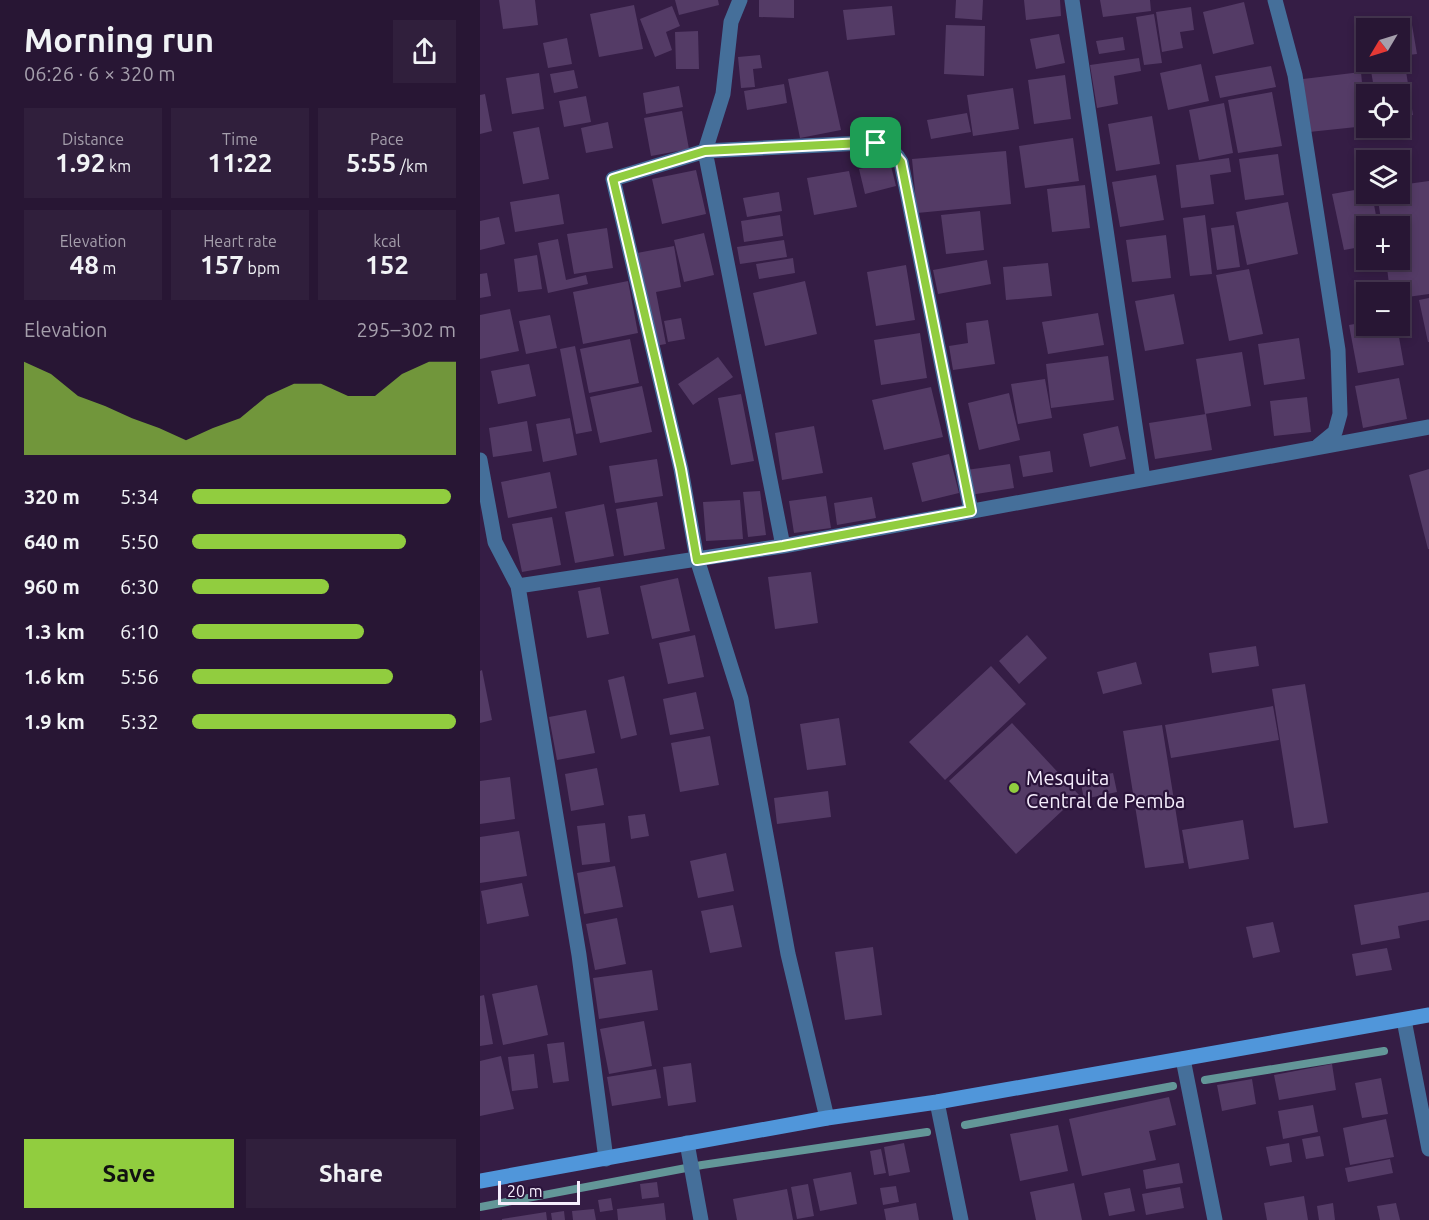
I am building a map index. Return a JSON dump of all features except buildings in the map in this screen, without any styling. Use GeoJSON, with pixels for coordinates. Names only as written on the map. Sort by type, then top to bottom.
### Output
{"type":"FeatureCollection","features":[{"type":"Feature","properties":{"kind":"street"},"geometry":{"type":"LineString","coordinates":[[740,0],[731,22],[723,94],[705,151],[783,546]]}},
{"type":"Feature","properties":{"kind":"street"},"geometry":{"type":"LineString","coordinates":[[1072,0],[1143,479]]}},
{"type":"Feature","properties":{"kind":"street"},"geometry":{"type":"LineString","coordinates":[[1275,0],[1295,75],[1338,350],[1340,414],[1335,432],[1315,447]]}},
{"type":"Feature","properties":{"kind":"street"},"geometry":{"type":"LineString","coordinates":[[827,1118],[788,954],[741,699],[697,560],[681,469],[613,179],[705,151],[863,143],[887,145],[895,152],[901,162],[971,511]]}},
{"type":"Feature","properties":{"kind":"street"},"geometry":{"type":"LineString","coordinates":[[518,586],[783,546],[1429,427]]}},
{"type":"Feature","properties":{"kind":"street"},"geometry":{"type":"LineString","coordinates":[[480,460],[495,542],[518,586],[579,955],[606,1159]]}},
{"type":"Feature","properties":{"kind":"street"},"geometry":{"type":"LineString","coordinates":[[480,1181],[827,1118],[937,1102],[1429,1015]]}},
{"type":"Feature","properties":{"kind":"street"},"geometry":{"type":"LineString","coordinates":[[1404,1020],[1429,1149]]}},
{"type":"Feature","properties":{"kind":"street"},"geometry":{"type":"LineString","coordinates":[[1183,1059],[1215,1220]]}},
{"type":"Feature","properties":{"kind":"street"},"geometry":{"type":"LineString","coordinates":[[937,1102],[961,1220]]}},
{"type":"Feature","properties":{"kind":"street"},"geometry":{"type":"LineString","coordinates":[[687,1143],[701,1220]]}},
{"type":"Feature","properties":{"kind":"waterway"},"geometry":{"type":"LineString","coordinates":[[1205,1080],[1384,1051]]}},
{"type":"Feature","properties":{"kind":"waterway"},"geometry":{"type":"LineString","coordinates":[[965,1125],[1173,1086]]}},
{"type":"Feature","properties":{"kind":"waterway"},"geometry":{"type":"LineString","coordinates":[[480,1207],[702,1165],[927,1132]]}},
{"type":"Feature","properties":{"kind":"place","name":"Mesquita Central de Pemba"},"geometry":{"type":"Point","coordinates":[1014,788]}},
{"type":"Feature","properties":{"kind":"route"},"geometry":{"type":"LineString","coordinates":[[876,143],[887,145],[901,162],[971,511],[948,517],[697,560],[681,469],[613,179],[705,151],[876,143]]}}]}
